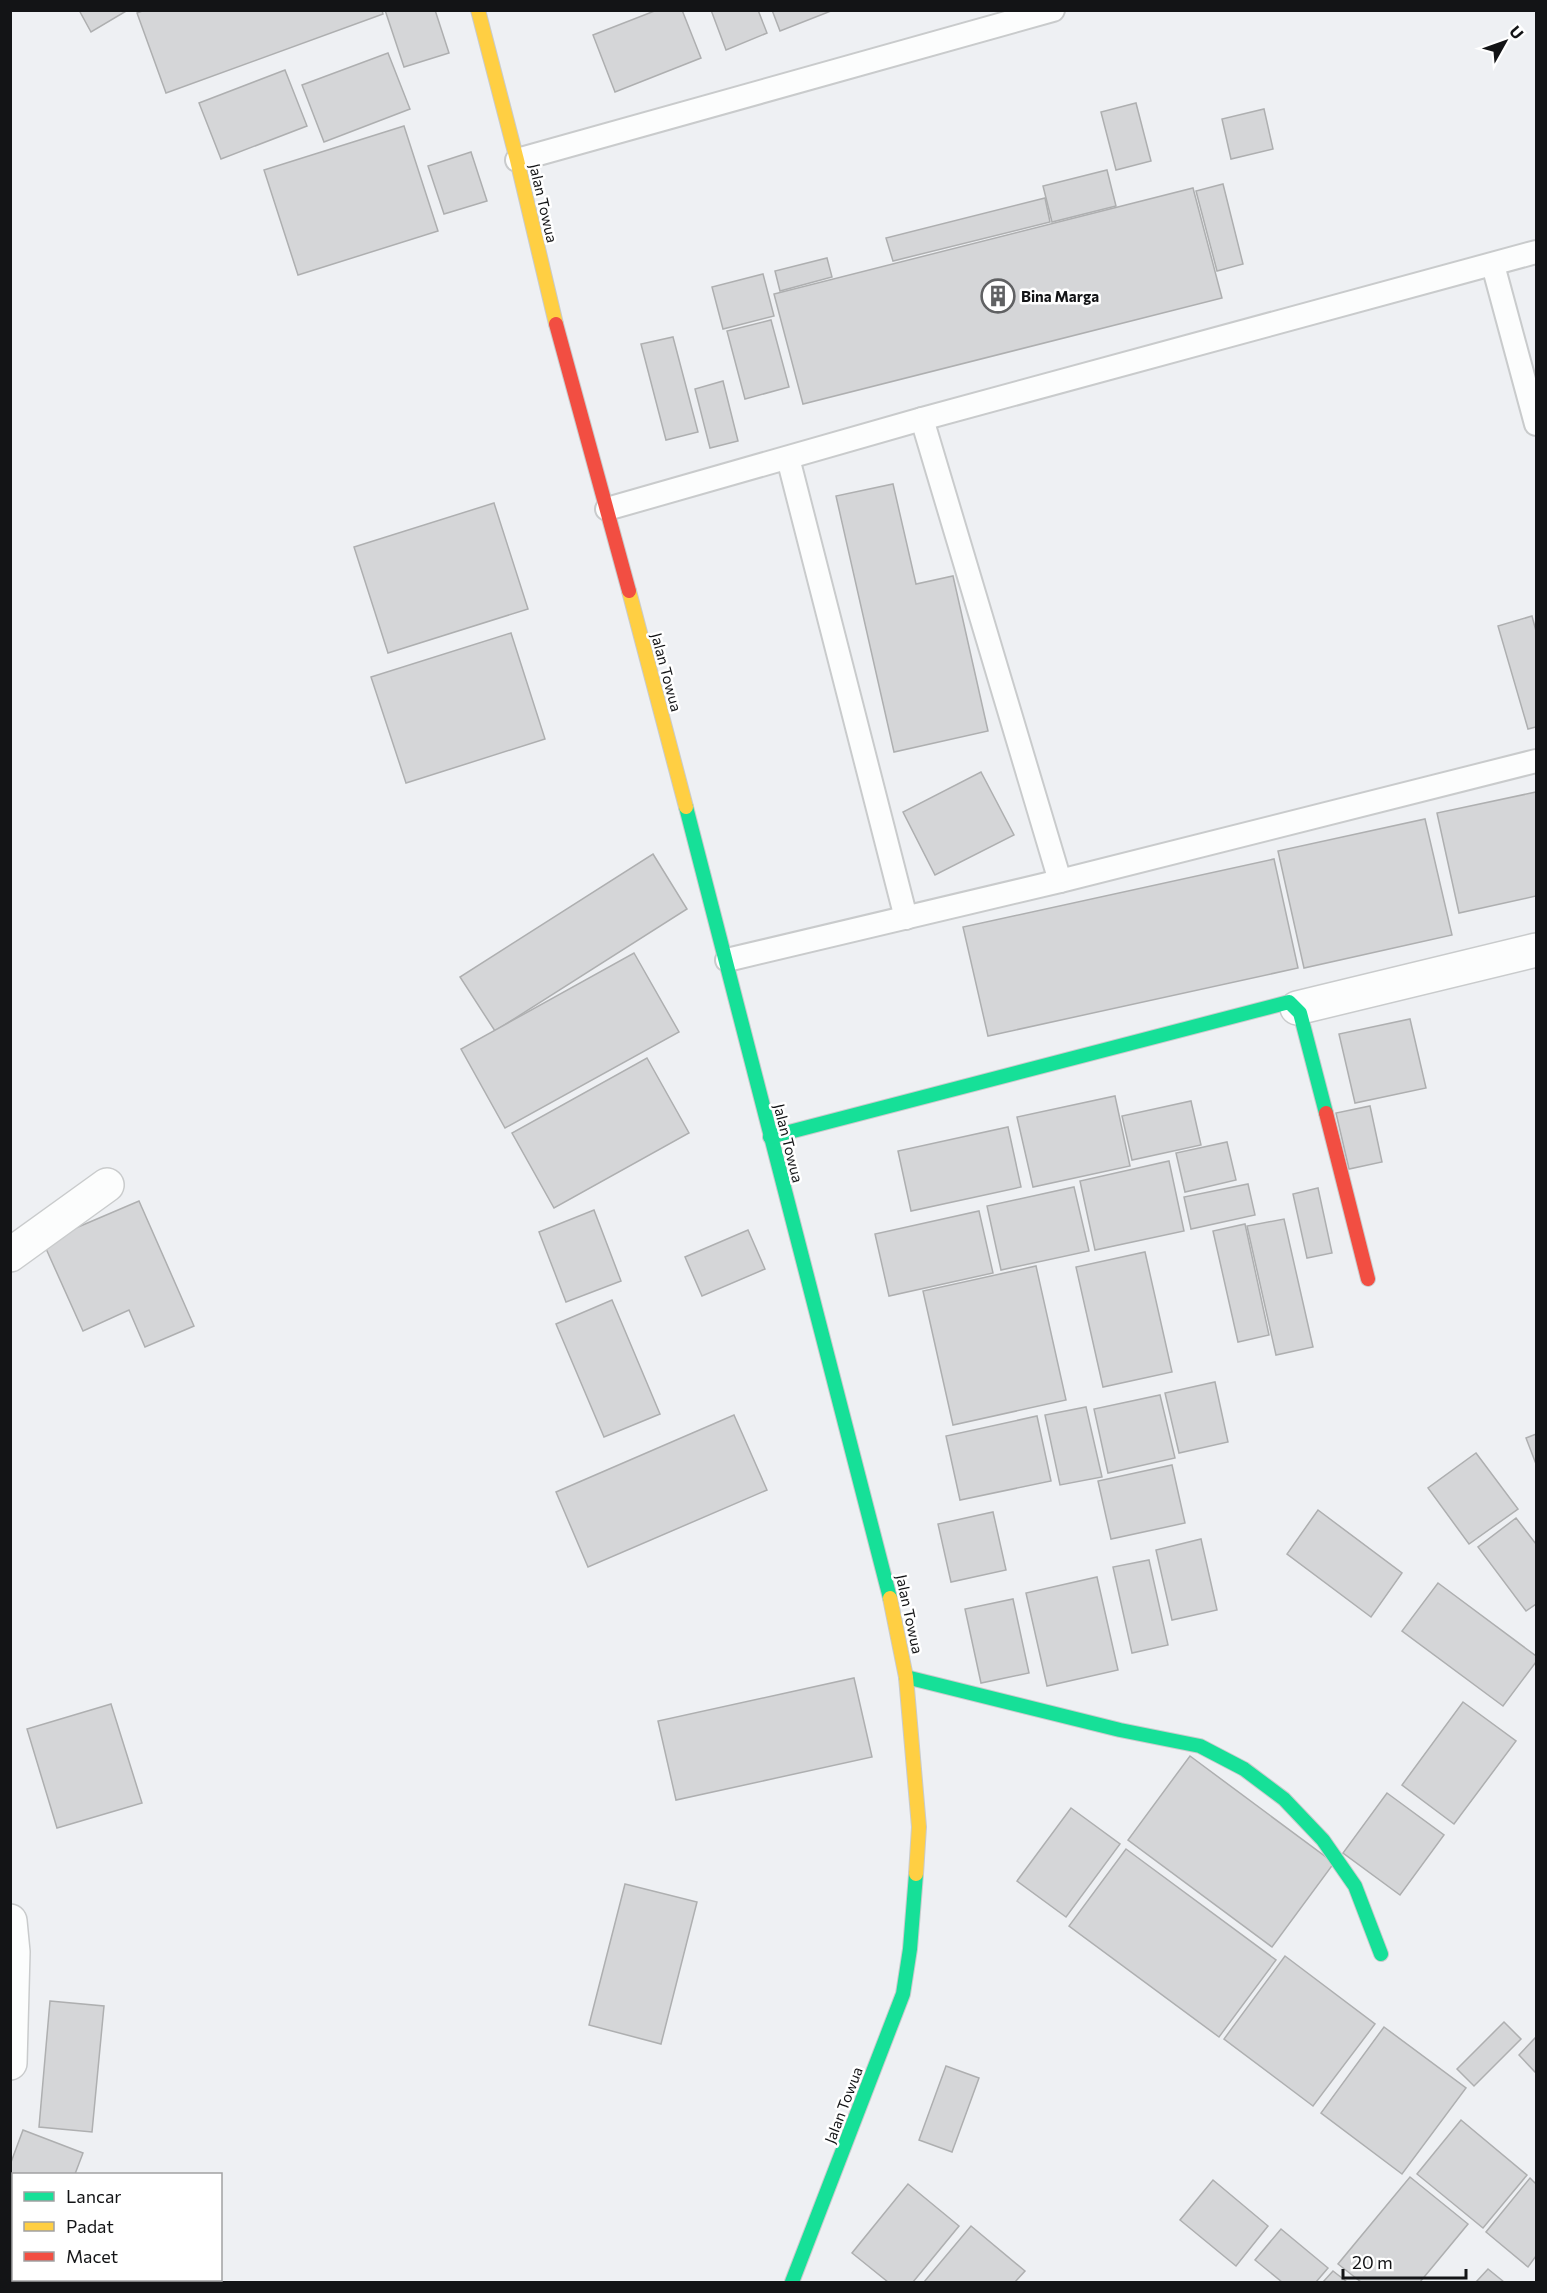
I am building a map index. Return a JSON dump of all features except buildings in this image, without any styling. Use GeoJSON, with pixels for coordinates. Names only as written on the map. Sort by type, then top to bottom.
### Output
{"type":"FeatureCollection","features":[{"type":"Feature","properties":{"kind":"main road","name":"Jalan Towua"},"geometry":{"type":"LineString","coordinates":[[478,10],[517,160],[565,362],[607,509],[727,960],[770,1137],[884,1569],[906,1677],[919,1827],[910,1948],[903,1994],[800,2279]]}},
{"type":"Feature","properties":{"kind":"main road"},"geometry":{"type":"LineString","coordinates":[[770,1137],[1289,1002],[1297,1008],[1368,1279]]}},
{"type":"Feature","properties":{"kind":"main road"},"geometry":{"type":"LineString","coordinates":[[906,1677],[1120,1730],[1200,1746],[1244,1769],[1284,1799],[1323,1840],[1355,1886],[1381,1954]]}},
{"type":"Feature","properties":{"kind":"street"},"geometry":{"type":"LineString","coordinates":[[1297,1008],[1536,950]]}},
{"type":"Feature","properties":{"kind":"street"},"geometry":{"type":"LineString","coordinates":[[10,1255],[107,1185]]}},
{"type":"Feature","properties":{"kind":"street"},"geometry":{"type":"LineString","coordinates":[[10,1921],[13,1952],[10,2063]]}},
{"type":"Feature","properties":{"kind":"lane"},"geometry":{"type":"LineString","coordinates":[[517,160],[1053,10]]}},
{"type":"Feature","properties":{"kind":"lane"},"geometry":{"type":"LineString","coordinates":[[607,509],[922,419],[1536,252]]}},
{"type":"Feature","properties":{"kind":"lane"},"geometry":{"type":"LineString","coordinates":[[1493,265],[1536,424]]}},
{"type":"Feature","properties":{"kind":"lane"},"geometry":{"type":"LineString","coordinates":[[922,419],[1060,881]]}},
{"type":"Feature","properties":{"kind":"lane"},"geometry":{"type":"LineString","coordinates":[[788,458],[906,918]]}},
{"type":"Feature","properties":{"kind":"lane"},"geometry":{"type":"LineString","coordinates":[[727,960],[1060,881],[1536,761]]}},
{"type":"Feature","properties":{"kind":"traffic: fast"},"geometry":{"type":"LineString","coordinates":[[686,807],[890,1598]]}},
{"type":"Feature","properties":{"kind":"traffic: fast"},"geometry":{"type":"LineString","coordinates":[[770,1137],[1289,1002],[1300,1013],[1326,1113]]}},
{"type":"Feature","properties":{"kind":"traffic: fast"},"geometry":{"type":"LineString","coordinates":[[906,1677],[1120,1730],[1200,1746],[1244,1769],[1284,1799],[1323,1840],[1355,1886],[1381,1954]]}},
{"type":"Feature","properties":{"kind":"traffic: fast"},"geometry":{"type":"LineString","coordinates":[[792,2282],[903,1994],[910,1949],[916,1874]]}},
{"type":"Feature","properties":{"kind":"traffic: slow"},"geometry":{"type":"LineString","coordinates":[[478,10],[556,324]]}},
{"type":"Feature","properties":{"kind":"traffic: slow"},"geometry":{"type":"LineString","coordinates":[[629,591],[686,807]]}},
{"type":"Feature","properties":{"kind":"traffic: slow"},"geometry":{"type":"LineString","coordinates":[[890,1598],[906,1677],[919,1827],[916,1874]]}},
{"type":"Feature","properties":{"kind":"traffic: jam"},"geometry":{"type":"LineString","coordinates":[[556,324],[629,591]]}},
{"type":"Feature","properties":{"kind":"traffic: jam"},"geometry":{"type":"LineString","coordinates":[[1326,1113],[1368,1279]]}},
{"type":"Feature","properties":{"kind":"place","name":"Bina Marga"},"geometry":{"type":"Point","coordinates":[998,296]}}]}
